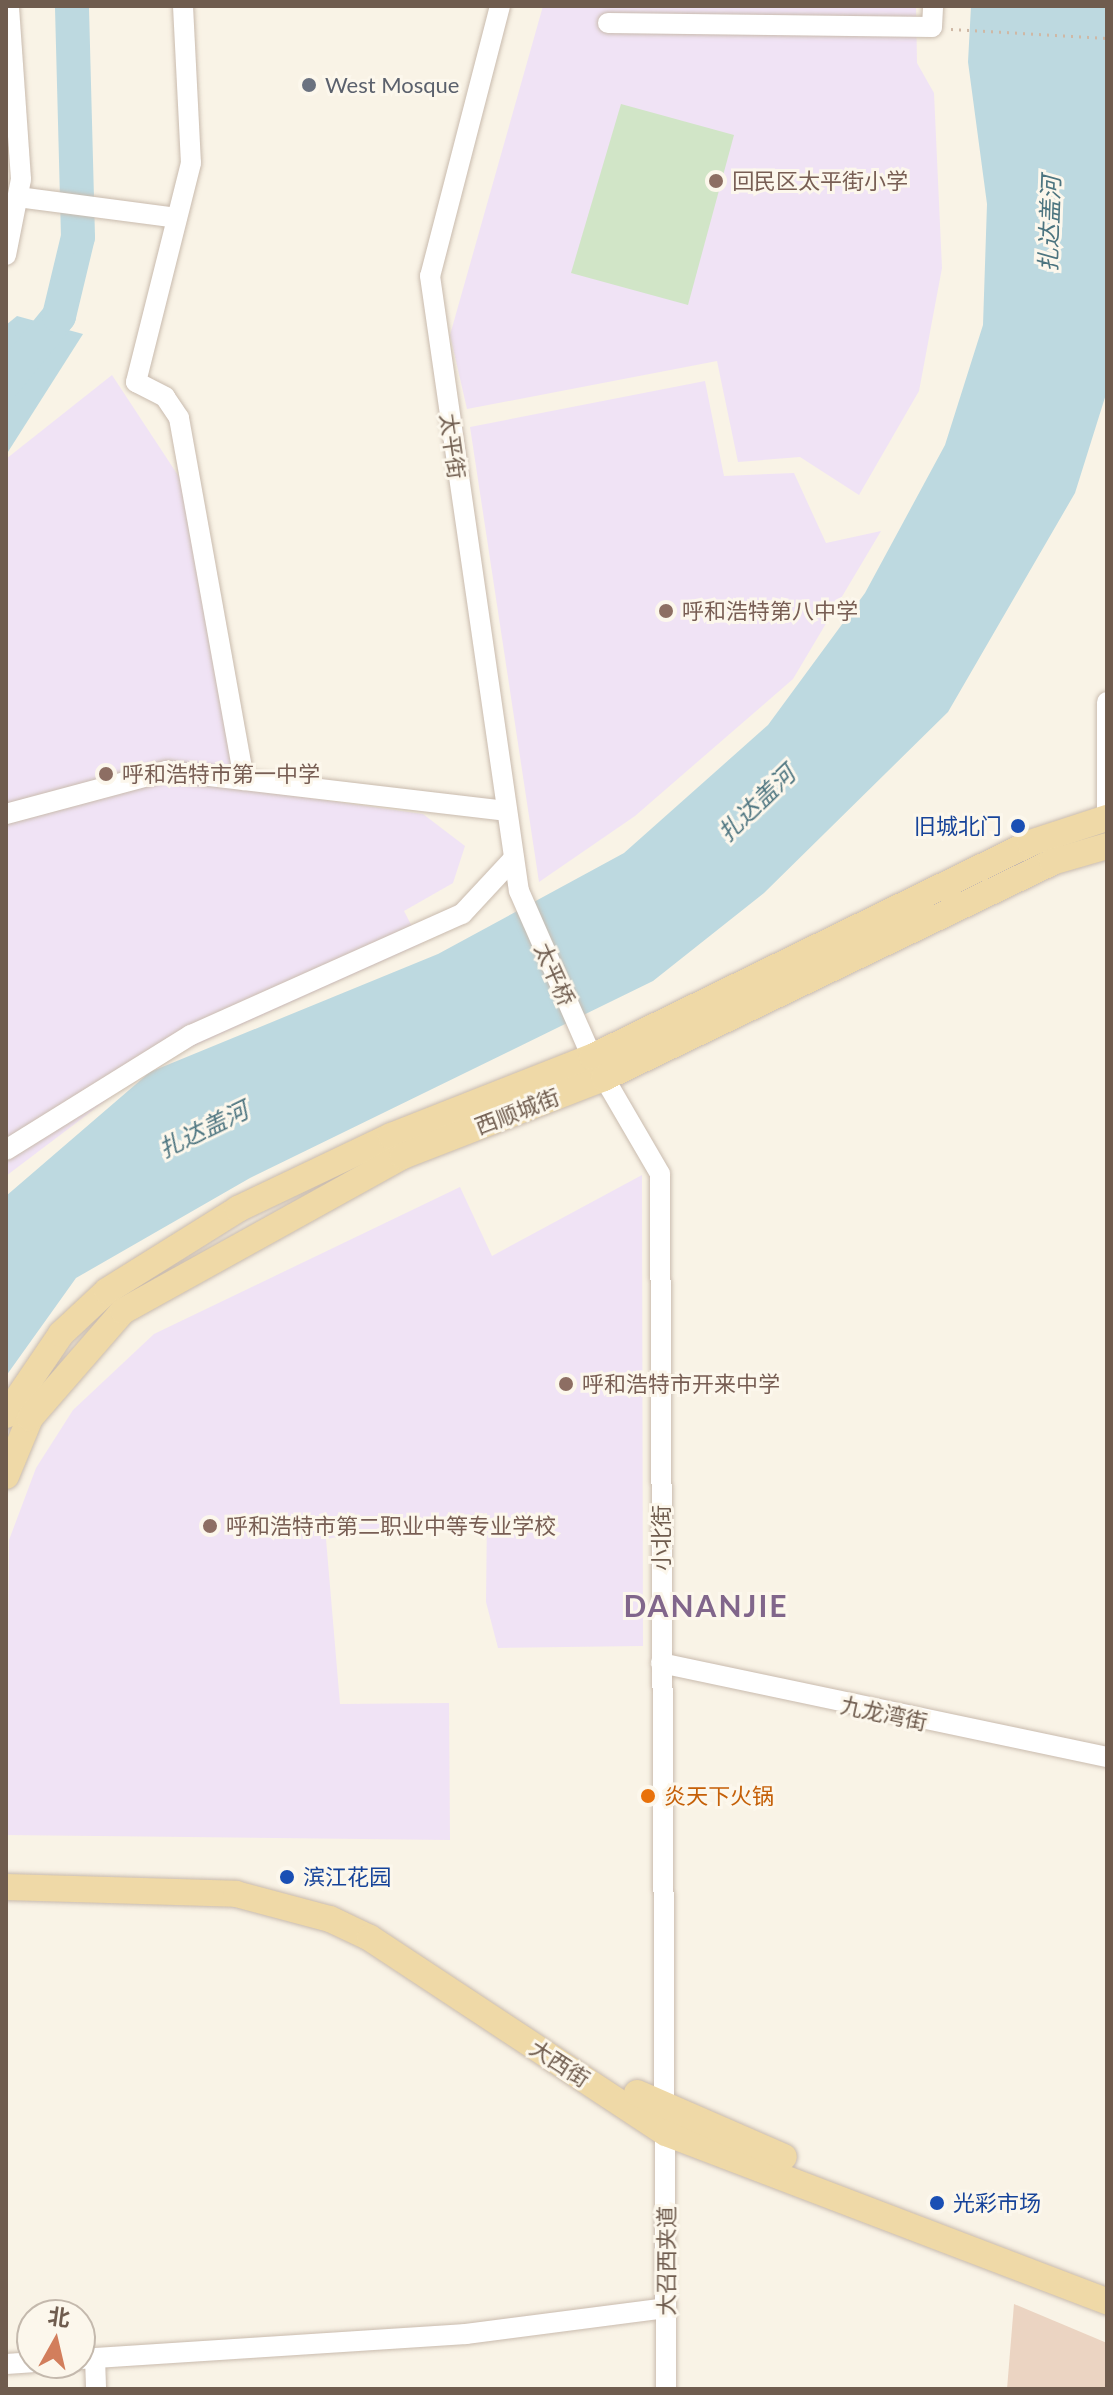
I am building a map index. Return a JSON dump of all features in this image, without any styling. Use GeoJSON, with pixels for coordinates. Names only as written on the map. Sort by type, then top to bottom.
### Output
{"type":"FeatureCollection","features":[{"type":"Feature","properties":{"kind":"main road","name":"西顺城街"},"geometry":{"type":"LineString","coordinates":[[6,1415],[61,1334],[167,1252],[391,1136],[598,1067],[1030,843],[1107,818]]}},
{"type":"Feature","properties":{"kind":"main road","name":"西顺城街"},"geometry":{"type":"LineString","coordinates":[[6,1476],[30,1418],[123,1311],[403,1156],[1052,862],[1107,846]]}},
{"type":"Feature","properties":{"kind":"main road","name":"大西街"},"geometry":{"type":"LineString","coordinates":[[6,1870],[220,1880],[319,1902],[390,1937],[666,2122],[1107,2285]]}},
{"type":"Feature","properties":{"kind":"main road","name":"大西街"},"geometry":{"type":"LineString","coordinates":[[6,1887],[236,1894],[330,1919],[370,1938],[666,2122],[1107,2301]]}},
{"type":"Feature","properties":{"kind":"street"},"geometry":{"type":"LineString","coordinates":[[6,255],[18,197],[9,6]]}},
{"type":"Feature","properties":{"kind":"street"},"geometry":{"type":"LineString","coordinates":[[183,6],[191,163],[136,382],[165,397],[179,418],[244,780]]}},
{"type":"Feature","properties":{"kind":"street","name":"太平街"},"geometry":{"type":"LineString","coordinates":[[500,6],[430,276],[519,891]]}},
{"type":"Feature","properties":{"kind":"street"},"geometry":{"type":"LineString","coordinates":[[608,23],[932,27],[933,6]]}},
{"type":"Feature","properties":{"kind":"street"},"geometry":{"type":"LineString","coordinates":[[18,197],[177,218]]}},
{"type":"Feature","properties":{"kind":"street"},"geometry":{"type":"LineString","coordinates":[[1107,702],[1107,818]]}},
{"type":"Feature","properties":{"kind":"street"},"geometry":{"type":"LineString","coordinates":[[6,814],[167,771],[506,811]]}},
{"type":"Feature","properties":{"kind":"street"},"geometry":{"type":"LineString","coordinates":[[6,1150],[191,1035],[462,914],[514,858]]}},
{"type":"Feature","properties":{"kind":"street","name":"太平桥"},"geometry":{"type":"LineString","coordinates":[[519,891],[598,1067]]}},
{"type":"Feature","properties":{"kind":"street","name":"小北街"},"geometry":{"type":"LineString","coordinates":[[598,1067],[660,1174],[666,2122]]}},
{"type":"Feature","properties":{"kind":"street","name":"九龙湾街"},"geometry":{"type":"LineString","coordinates":[[661,1663],[1107,1757]]}},
{"type":"Feature","properties":{"kind":"street","name":"大召西夹道"},"geometry":{"type":"LineString","coordinates":[[666,2122],[666,2389]]}},
{"type":"Feature","properties":{"kind":"street"},"geometry":{"type":"LineString","coordinates":[[96,2357],[466,2334],[665,2308]]}},
{"type":"Feature","properties":{"kind":"path"},"geometry":{"type":"LineString","coordinates":[[932,27],[1107,38]]}},
{"type":"Feature","properties":{"kind":"shaded area","name":"回民区太平街小学"},"geometry":{"type":"Polygon","coordinates":[[[543,6],[916,6],[917,63],[934,93],[942,268],[919,391],[859,495],[800,457],[738,462],[717,361],[467,409],[450,335],[543,6]]]}},
{"type":"Feature","properties":{"kind":"shaded area","name":"呼和浩特市第一中学"},"geometry":{"type":"Polygon","coordinates":[[[112,375],[191,495],[234,768],[180,780],[423,814],[465,846],[453,883],[404,911],[421,944],[154,1064],[6,1176],[6,459],[112,375]]]}},
{"type":"Feature","properties":{"kind":"shaded area","name":"呼和浩特第八中学"},"geometry":{"type":"Polygon","coordinates":[[[705,381],[724,476],[794,473],[826,543],[881,531],[793,679],[635,816],[539,882],[470,427],[705,381]]]}},
{"type":"Feature","properties":{"kind":"shaded area","name":"呼和浩特市第二职业中等专业学校"},"geometry":{"type":"Polygon","coordinates":[[[642,1175],[643,1646],[498,1648],[486,1602],[487,1513],[326,1539],[340,1704],[449,1703],[450,1840],[6,1835],[9,1540],[36,1468],[73,1410],[154,1334],[460,1187],[492,1256],[642,1175]]]}},
{"type":"Feature","properties":{"kind":"green space"},"geometry":{"type":"Polygon","coordinates":[[[621,104],[734,135],[688,305],[571,273],[621,104]]]}},
{"type":"Feature","properties":{"kind":"water","name":"扎达盖河"},"geometry":{"type":"Polygon","coordinates":[[[971,6],[1107,6],[1107,391],[1075,493],[948,712],[764,893],[653,981],[250,1178],[76,1278],[6,1376],[6,1196],[150,1072],[438,954],[624,853],[768,725],[865,593],[945,445],[983,325],[987,204],[968,62],[971,6]]]}},
{"type":"Feature","properties":{"kind":"water"},"geometry":{"type":"Polygon","coordinates":[[[17,316],[83,334],[6,455],[6,325],[17,316]]]}},
{"type":"Feature","properties":{"kind":"building"},"geometry":{"type":"Polygon","coordinates":[[[1014,2304],[1107,2343],[1107,2389],[1007,2389],[1014,2304]]]}},
{"type":"Feature","properties":{"kind":"waterway"},"geometry":{"type":"LineString","coordinates":[[6,381],[59,316],[78,237],[72,6]]}},
{"type":"Feature","properties":{"kind":"place","name":"West Mosque"},"geometry":{"type":"Point","coordinates":[309,85]}},
{"type":"Feature","properties":{"kind":"place","name":"回民区太平街小学"},"geometry":{"type":"Point","coordinates":[716,181]}},
{"type":"Feature","properties":{"kind":"place","name":"呼和浩特第八中学"},"geometry":{"type":"Point","coordinates":[666,611]}},
{"type":"Feature","properties":{"kind":"place","name":"呼和浩特市第一中学"},"geometry":{"type":"Point","coordinates":[106,774]}},
{"type":"Feature","properties":{"kind":"place","name":"旧城北门"},"geometry":{"type":"Point","coordinates":[1018,826]}},
{"type":"Feature","properties":{"kind":"place","name":"呼和浩特市开来中学"},"geometry":{"type":"Point","coordinates":[566,1384]}},
{"type":"Feature","properties":{"kind":"place","name":"呼和浩特市第二职业中等专业学校"},"geometry":{"type":"Point","coordinates":[210,1526]}},
{"type":"Feature","properties":{"kind":"place","name":"炎天下火锅"},"geometry":{"type":"Point","coordinates":[648,1796]}},
{"type":"Feature","properties":{"kind":"place","name":"滨江花园"},"geometry":{"type":"Point","coordinates":[287,1877]}},
{"type":"Feature","properties":{"kind":"place","name":"光彩市场"},"geometry":{"type":"Point","coordinates":[937,2203]}},
{"type":"Feature","properties":{"kind":"district","name":"DANANJIE"},"geometry":{"type":"Point","coordinates":[706,1605]}}]}
